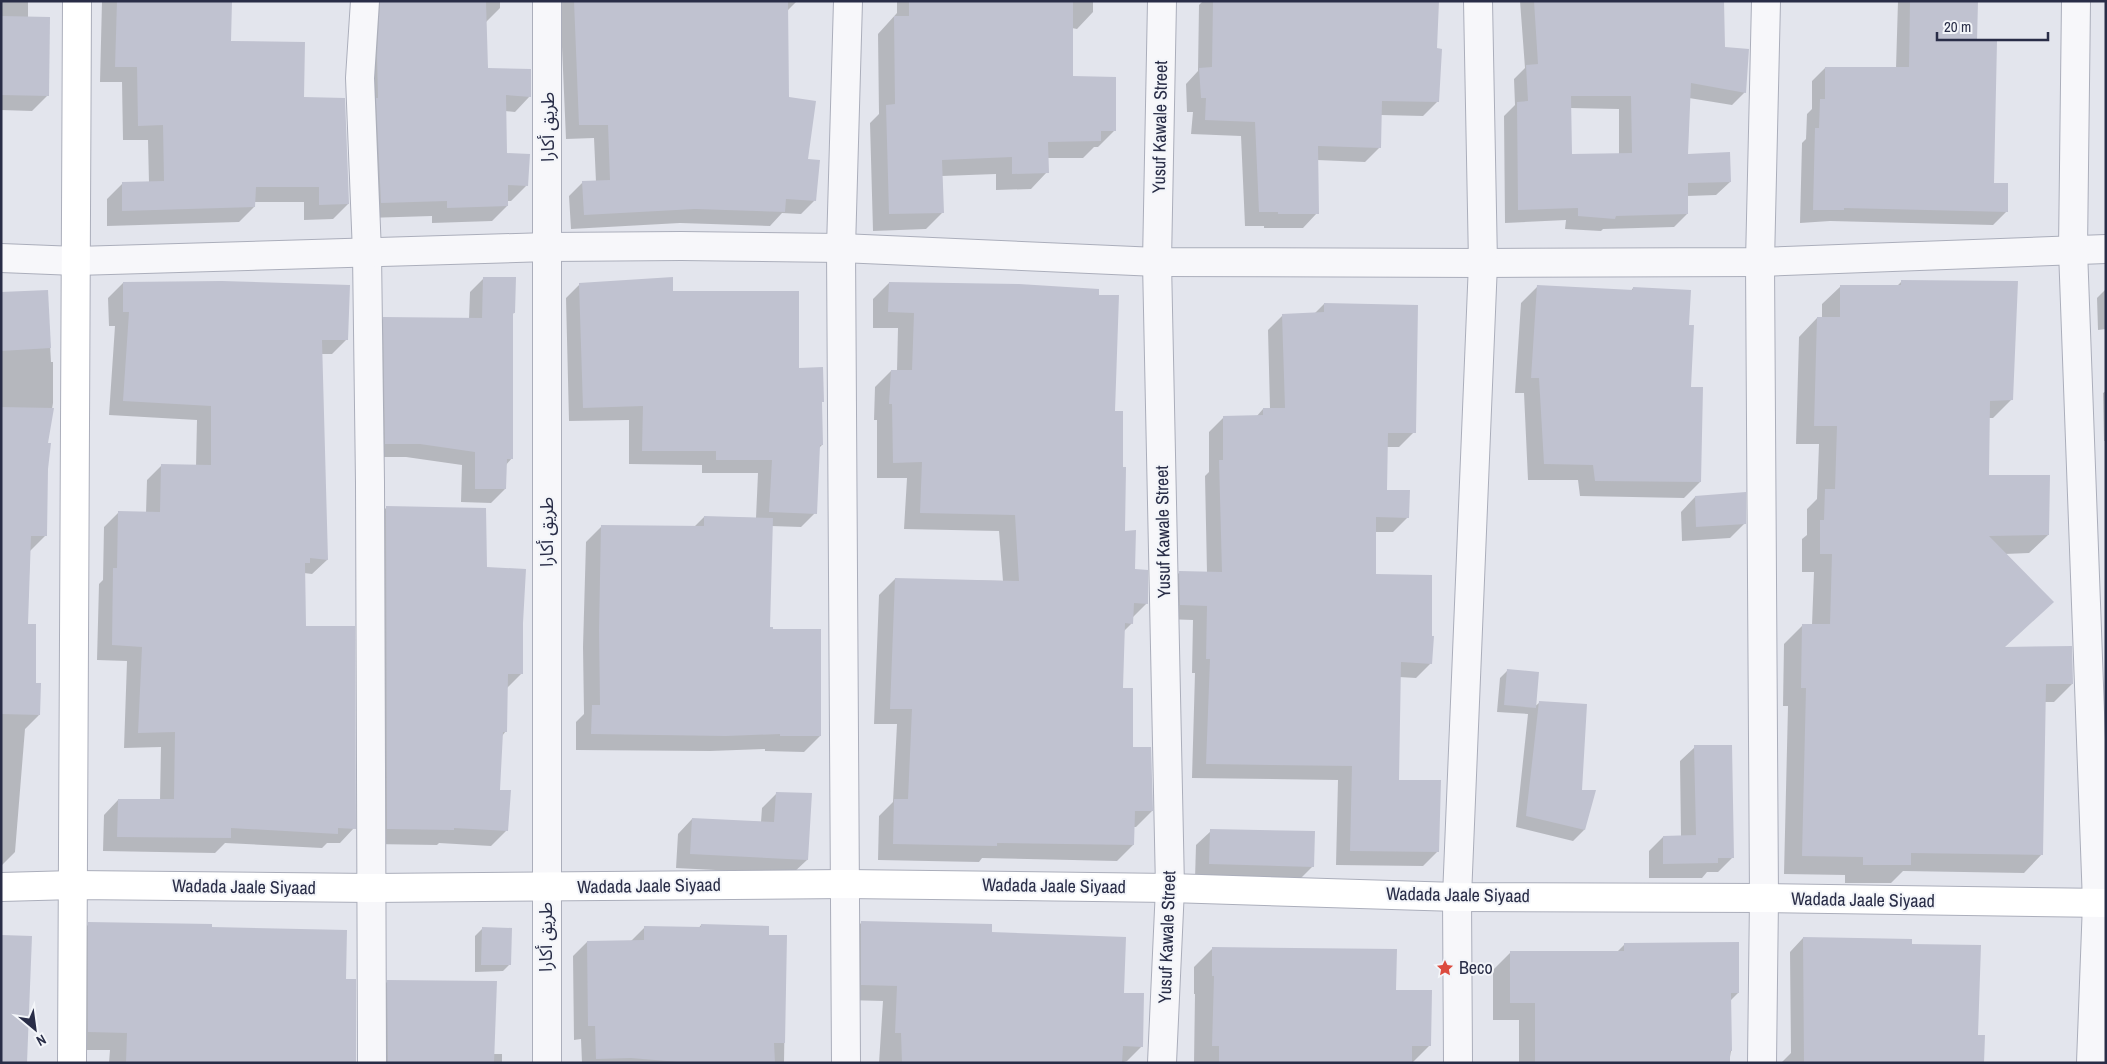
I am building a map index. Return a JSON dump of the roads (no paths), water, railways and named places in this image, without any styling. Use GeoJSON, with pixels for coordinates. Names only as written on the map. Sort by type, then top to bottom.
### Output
{"type":"FeatureCollection","features":[{"type":"Feature","properties":{"kind":"main road"},"geometry":{"type":"LineString","coordinates":[[72,1063],[77,1]]}},
{"type":"Feature","properties":{"kind":"main road","name":"Wadada Jaale Siyaad"},"geometry":{"type":"LineString","coordinates":[[1,887],[74,885],[372,888],[846,884],[1170,888],[1457,896],[2101,903]]}},
{"type":"Feature","properties":{"kind":"street"},"geometry":{"type":"LineString","coordinates":[[365,1],[360,78],[367,253],[370,483],[372,1063]]}},
{"type":"Feature","properties":{"kind":"street","name":"طريق أكارا"},"geometry":{"type":"LineString","coordinates":[[547,1],[547,1063]]}},
{"type":"Feature","properties":{"kind":"street"},"geometry":{"type":"LineString","coordinates":[[846,1063],[841,248],[848,1]]}},
{"type":"Feature","properties":{"kind":"street","name":"Yusuf Kawale Street"},"geometry":{"type":"LineString","coordinates":[[1162,1],[1157,262],[1170,888],[1162,1063]]}},
{"type":"Feature","properties":{"kind":"street"},"geometry":{"type":"LineString","coordinates":[[1458,1063],[1457,896],[1483,263],[1478,1]]}},
{"type":"Feature","properties":{"kind":"street"},"geometry":{"type":"LineString","coordinates":[[1762,1063],[1764,898],[1760,262],[1766,1]]}},
{"type":"Feature","properties":{"kind":"street"},"geometry":{"type":"LineString","coordinates":[[2076,1],[2073,250],[2101,903],[2091,1063]]}},
{"type":"Feature","properties":{"kind":"street"},"geometry":{"type":"LineString","coordinates":[[1,258],[76,261],[548,247],[681,246],[841,248],[1157,262],[1760,262],[2106,249]]}},
{"type":"Feature","properties":{"kind":"place","name":"Beco"},"geometry":{"type":"Point","coordinates":[1445,968]}}]}
